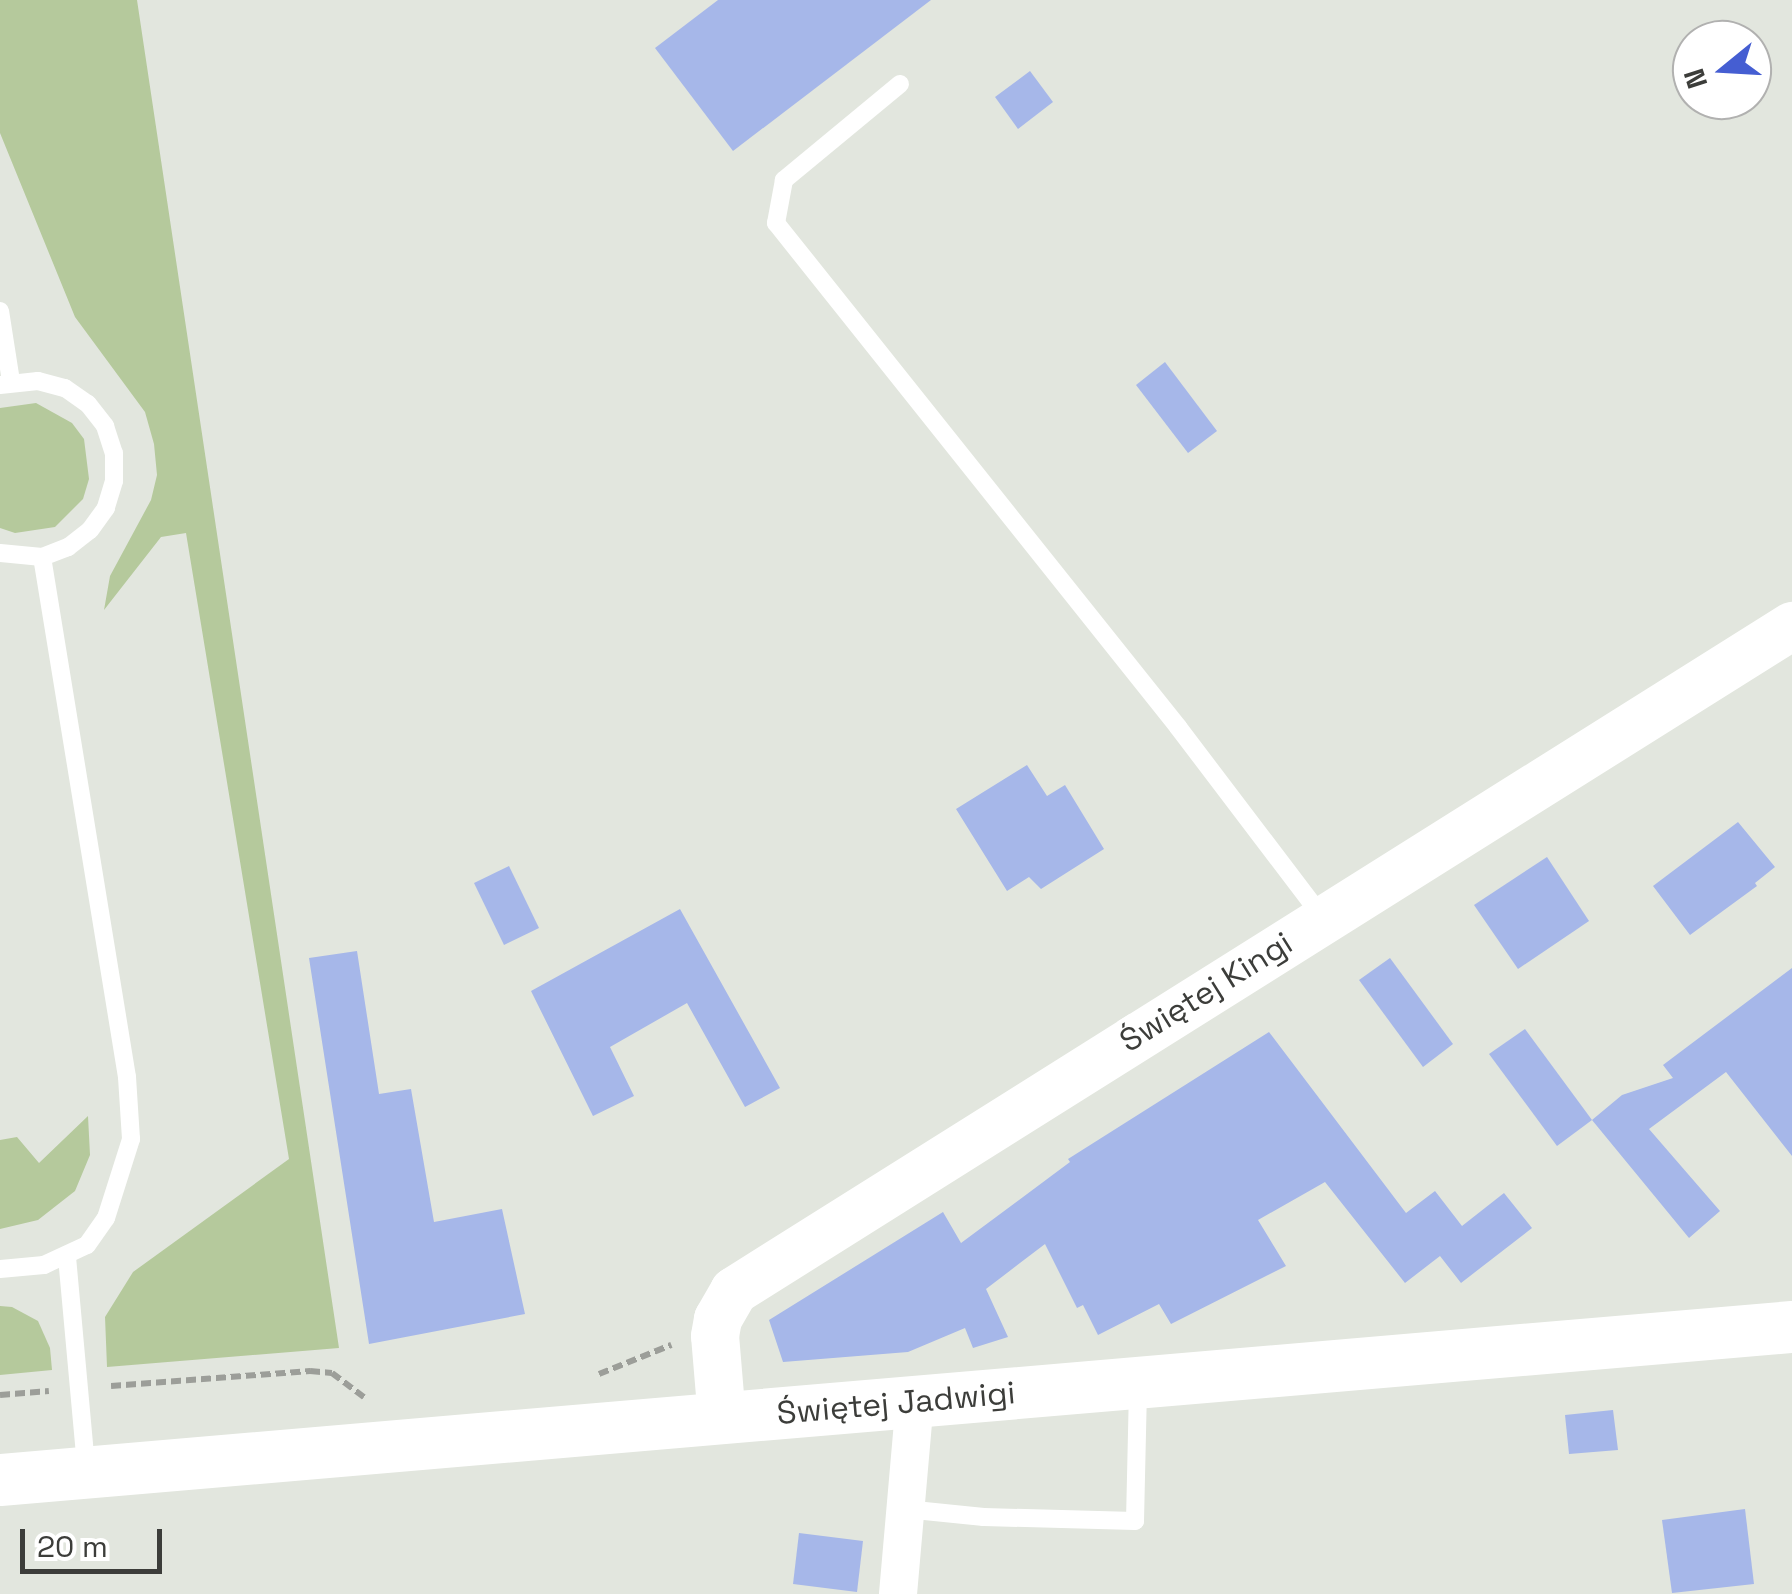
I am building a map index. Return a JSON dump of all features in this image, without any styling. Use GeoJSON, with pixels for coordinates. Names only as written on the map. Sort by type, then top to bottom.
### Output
{"type":"FeatureCollection","features":[{"type":"Feature","properties":{"kind":"main road","name":"Świętej Jadwigi"},"geometry":{"type":"LineString","coordinates":[[0,1480],[1792,1326]]}},
{"type":"Feature","properties":{"kind":"street","name":"Świętej Kingi"},"geometry":{"type":"LineString","coordinates":[[722,1419],[715,1336],[718,1319],[734,1290],[779,1258],[1792,626]]}},
{"type":"Feature","properties":{"kind":"street"},"geometry":{"type":"LineString","coordinates":[[898,1594],[915,1400]]}},
{"type":"Feature","properties":{"kind":"lane"},"geometry":{"type":"LineString","coordinates":[[900,84],[784,180],[776,223],[1178,727],[1324,918]]}},
{"type":"Feature","properties":{"kind":"lane"},"geometry":{"type":"LineString","coordinates":[[0,311],[5,383],[38,380],[65,388],[88,404],[105,426],[114,453],[114,480],[106,508],[90,530],[68,547],[42,557],[0,553]]}},
{"type":"Feature","properties":{"kind":"lane"},"geometry":{"type":"LineString","coordinates":[[0,1269],[67,1257],[87,1245],[106,1218],[131,1139],[121,1038],[42,557]]}},
{"type":"Feature","properties":{"kind":"lane"},"geometry":{"type":"LineString","coordinates":[[67,1257],[87,1472]]}},
{"type":"Feature","properties":{"kind":"lane"},"geometry":{"type":"LineString","coordinates":[[905,1509],[984,1517],[1136,1521],[1138,1381]]}},
{"type":"Feature","properties":{"kind":"path"},"geometry":{"type":"LineString","coordinates":[[584,1376],[603,1374],[664,1346],[715,1336]]}},
{"type":"Feature","properties":{"kind":"path"},"geometry":{"type":"LineString","coordinates":[[0,1395],[310,1370],[332,1373],[370,1400]]}},
{"type":"Feature","properties":{"kind":"green space"},"geometry":{"type":"Polygon","coordinates":[[[0,0],[137,0],[339,1348],[107,1367],[105,1317],[133,1272],[289,1159],[186,533],[161,537],[104,610],[110,576],[151,500],[157,475],[154,444],[145,412],[75,317],[0,133],[0,0]]]}},
{"type":"Feature","properties":{"kind":"green space"},"geometry":{"type":"Polygon","coordinates":[[[36,403],[72,423],[84,439],[89,479],[83,499],[55,527],[15,533],[0,528],[0,408],[36,403]]]}},
{"type":"Feature","properties":{"kind":"green space"},"geometry":{"type":"Polygon","coordinates":[[[88,1116],[90,1155],[75,1191],[38,1220],[0,1229],[0,1140],[17,1137],[39,1163],[88,1116]]]}},
{"type":"Feature","properties":{"kind":"green space"},"geometry":{"type":"Polygon","coordinates":[[[0,1306],[12,1307],[38,1321],[50,1348],[52,1370],[0,1375],[0,1306]]]}},
{"type":"Feature","properties":{"kind":"building"},"geometry":{"type":"Polygon","coordinates":[[[718,0],[931,0],[733,151],[655,48],[718,0]]]}},
{"type":"Feature","properties":{"kind":"building"},"geometry":{"type":"Polygon","coordinates":[[[1030,71],[1053,102],[1018,129],[995,97],[1030,71]]]}},
{"type":"Feature","properties":{"kind":"building"},"geometry":{"type":"Polygon","coordinates":[[[1165,362],[1217,431],[1188,453],[1136,385],[1165,362]]]}},
{"type":"Feature","properties":{"kind":"building"},"geometry":{"type":"Polygon","coordinates":[[[1027,765],[1047,796],[1065,785],[1104,849],[1041,889],[1029,877],[1007,891],[956,809],[1027,765]]]}},
{"type":"Feature","properties":{"kind":"building"},"geometry":{"type":"Polygon","coordinates":[[[1738,822],[1775,867],[1755,883],[1757,886],[1690,935],[1653,886],[1738,822]]]}},
{"type":"Feature","properties":{"kind":"building"},"geometry":{"type":"Polygon","coordinates":[[[1547,857],[1589,921],[1518,969],[1474,905],[1547,857]]]}},
{"type":"Feature","properties":{"kind":"building"},"geometry":{"type":"Polygon","coordinates":[[[509,866],[539,928],[504,945],[474,883],[509,866]]]}},
{"type":"Feature","properties":{"kind":"building"},"geometry":{"type":"Polygon","coordinates":[[[680,909],[780,1088],[745,1107],[687,1003],[610,1047],[634,1096],[593,1116],[531,991],[680,909]]]}},
{"type":"Feature","properties":{"kind":"building"},"geometry":{"type":"Polygon","coordinates":[[[357,951],[379,1094],[411,1089],[434,1222],[502,1209],[525,1314],[369,1344],[309,958],[357,951]]]}},
{"type":"Feature","properties":{"kind":"building"},"geometry":{"type":"Polygon","coordinates":[[[1390,958],[1453,1044],[1423,1067],[1359,980],[1390,958]]]}},
{"type":"Feature","properties":{"kind":"building"},"geometry":{"type":"Polygon","coordinates":[[[1792,968],[1792,1156],[1726,1072],[1649,1129],[1720,1211],[1689,1238],[1592,1120],[1622,1095],[1673,1078],[1663,1065],[1792,968]]]}},
{"type":"Feature","properties":{"kind":"building"},"geometry":{"type":"Polygon","coordinates":[[[1525,1029],[1592,1120],[1557,1146],[1489,1054],[1525,1029]]]}},
{"type":"Feature","properties":{"kind":"building"},"geometry":{"type":"Polygon","coordinates":[[[1269,1032],[1406,1213],[1435,1191],[1462,1226],[1504,1193],[1532,1228],[1461,1283],[1440,1256],[1405,1283],[1325,1182],[1258,1220],[1286,1266],[1171,1324],[1159,1304],[1098,1335],[1083,1305],[1077,1308],[1045,1244],[986,1289],[1008,1337],[973,1348],[965,1328],[908,1352],[783,1362],[769,1320],[943,1212],[961,1243],[1070,1162],[1068,1159],[1269,1032]]]}},
{"type":"Feature","properties":{"kind":"building"},"geometry":{"type":"Polygon","coordinates":[[[1613,1410],[1618,1450],[1569,1454],[1565,1415],[1613,1410]]]}},
{"type":"Feature","properties":{"kind":"building"},"geometry":{"type":"Polygon","coordinates":[[[1745,1509],[1754,1584],[1672,1593],[1662,1520],[1745,1509]]]}},
{"type":"Feature","properties":{"kind":"building"},"geometry":{"type":"Polygon","coordinates":[[[799,1533],[863,1541],[857,1592],[793,1584],[799,1533]]]}}]}
